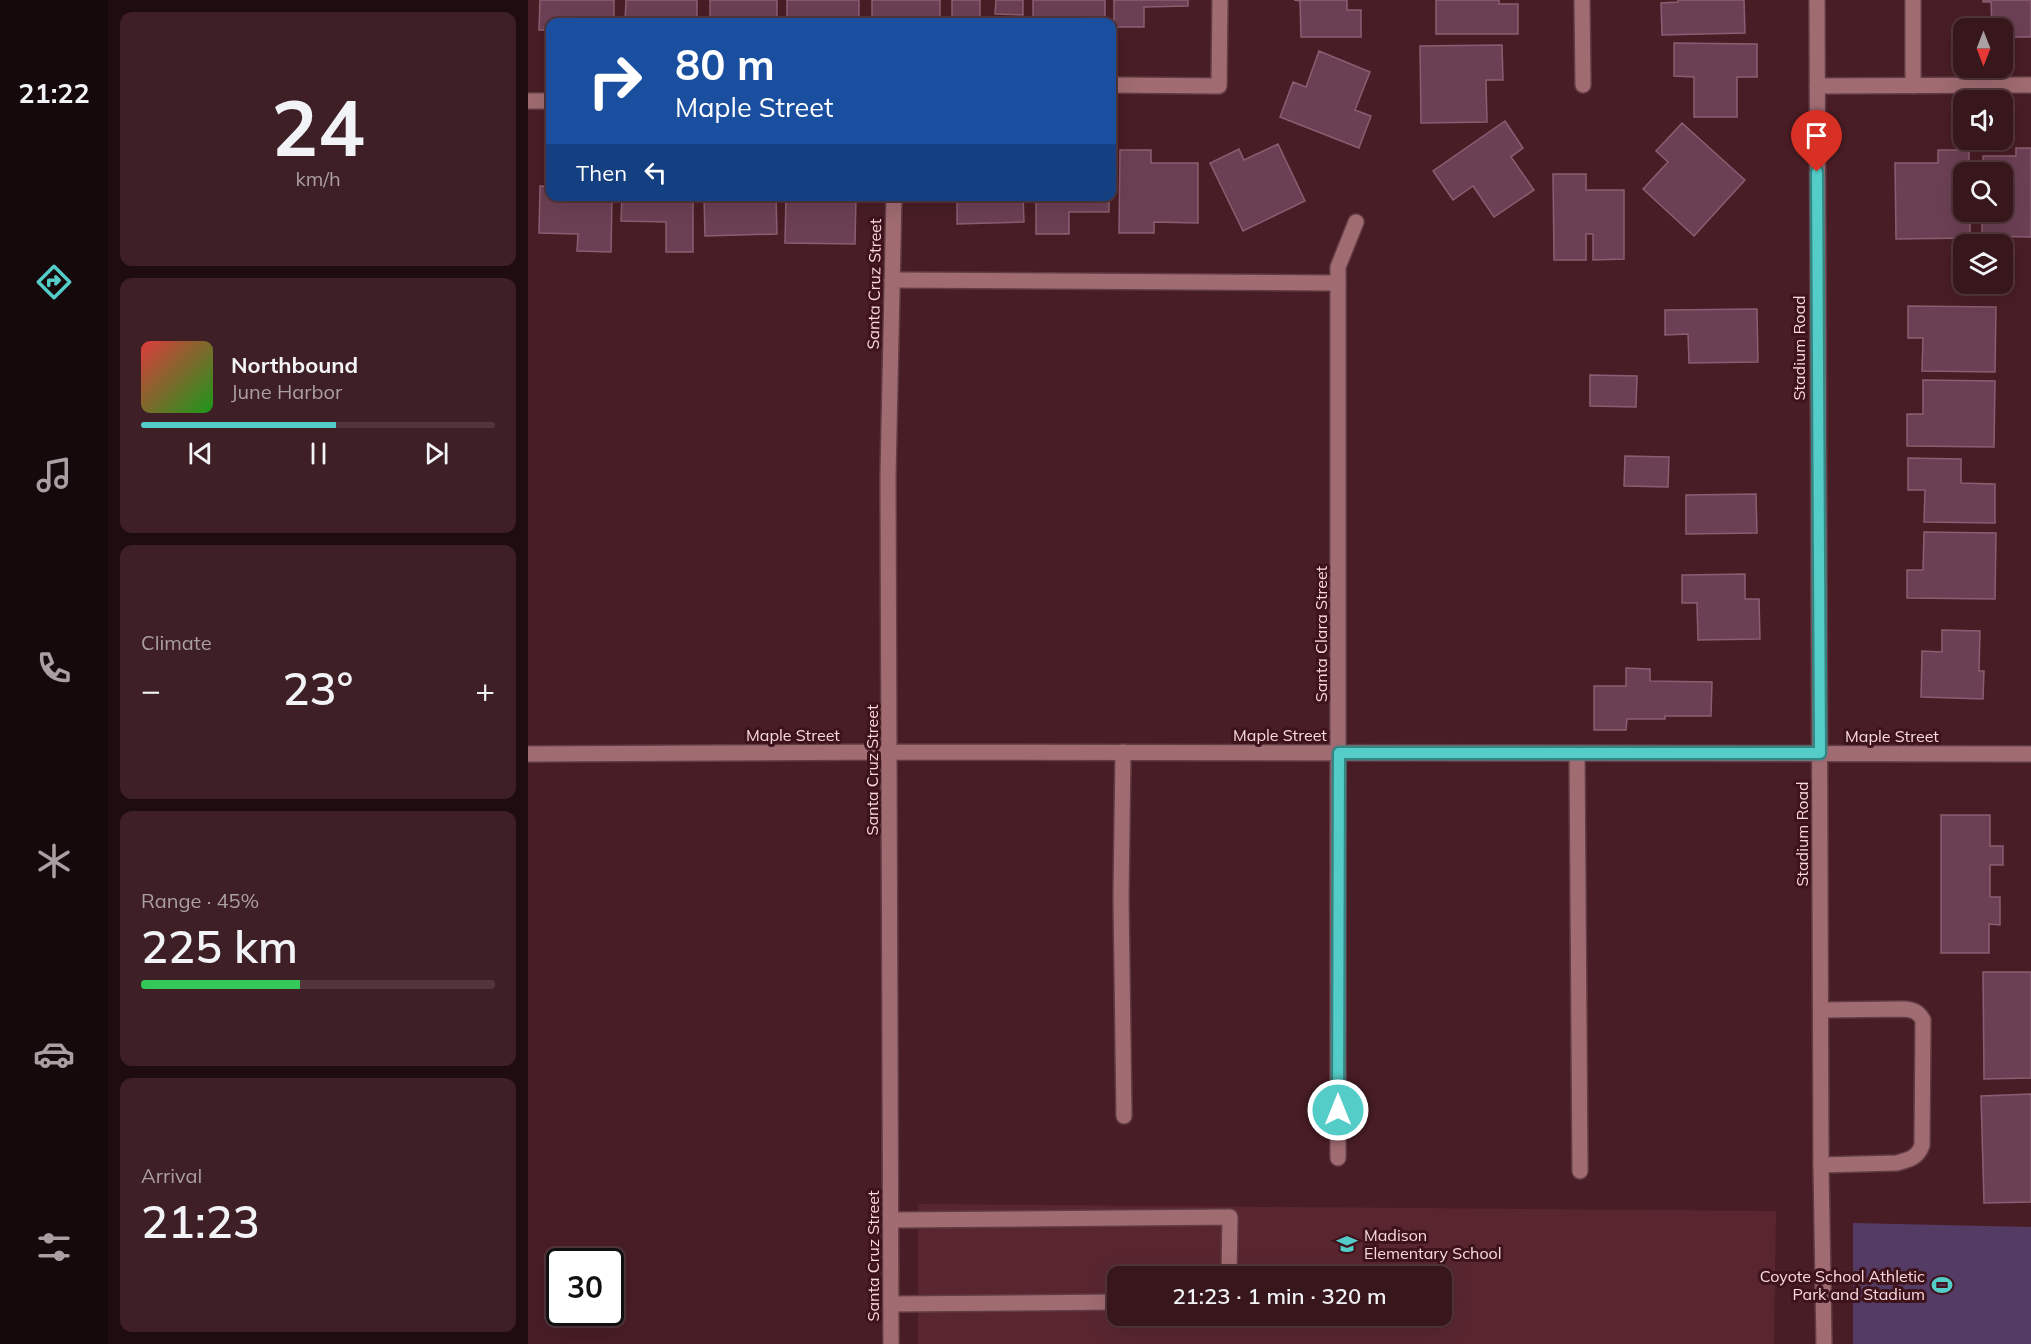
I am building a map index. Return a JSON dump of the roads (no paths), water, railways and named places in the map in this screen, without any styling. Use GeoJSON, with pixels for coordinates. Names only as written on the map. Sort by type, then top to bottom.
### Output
{"type":"FeatureCollection","features":[{"type":"Feature","properties":{"kind":"street"},"geometry":{"type":"LineString","coordinates":[[1116,85],[1219,86],[1220,0]]}},
{"type":"Feature","properties":{"kind":"street"},"geometry":{"type":"LineString","coordinates":[[1582,0],[1583,85]]}},
{"type":"Feature","properties":{"kind":"street","name":"Stadium Road"},"geometry":{"type":"LineString","coordinates":[[1817,0],[1816,215],[1824,1344]]}},
{"type":"Feature","properties":{"kind":"street"},"geometry":{"type":"LineString","coordinates":[[1913,0],[1913,86]]}},
{"type":"Feature","properties":{"kind":"street"},"geometry":{"type":"LineString","coordinates":[[1817,86],[2031,85]]}},
{"type":"Feature","properties":{"kind":"street"},"geometry":{"type":"LineString","coordinates":[[528,101],[546,101]]}},
{"type":"Feature","properties":{"kind":"street","name":"Santa Cruz Street"},"geometry":{"type":"LineString","coordinates":[[891,1344],[888,476],[894,201]]}},
{"type":"Feature","properties":{"kind":"street","name":"Santa Clara Street"},"geometry":{"type":"LineString","coordinates":[[1338,1158],[1338,267],[1356,222]]}},
{"type":"Feature","properties":{"kind":"street"},"geometry":{"type":"LineString","coordinates":[[892,280],[1338,283]]}},
{"type":"Feature","properties":{"kind":"street"},"geometry":{"type":"LineString","coordinates":[[1123,752],[1121,897],[1124,1116]]}},
{"type":"Feature","properties":{"kind":"street","name":"Maple Street"},"geometry":{"type":"LineString","coordinates":[[528,754],[1123,752],[2031,754]]}},
{"type":"Feature","properties":{"kind":"street"},"geometry":{"type":"LineString","coordinates":[[1577,753],[1580,1171]]}},
{"type":"Feature","properties":{"kind":"street"},"geometry":{"type":"LineString","coordinates":[[1821,1010],[1904,1009],[1920,1014],[1923,1020],[1922,1145],[1920,1153],[1908,1160],[1896,1163],[1821,1165]]}},
{"type":"Feature","properties":{"kind":"street"},"geometry":{"type":"LineString","coordinates":[[891,1220],[1230,1217],[1229,1266]]}},
{"type":"Feature","properties":{"kind":"street"},"geometry":{"type":"LineString","coordinates":[[891,1304],[1107,1302]]}},
{"type":"Feature","properties":{"kind":"place","name":"Madison Elementary School"},"geometry":{"type":"Point","coordinates":[1347,1244]}},
{"type":"Feature","properties":{"kind":"place","name":"Coyote School Athletic Park and Stadium"},"geometry":{"type":"Point","coordinates":[1942,1285]}}]}
